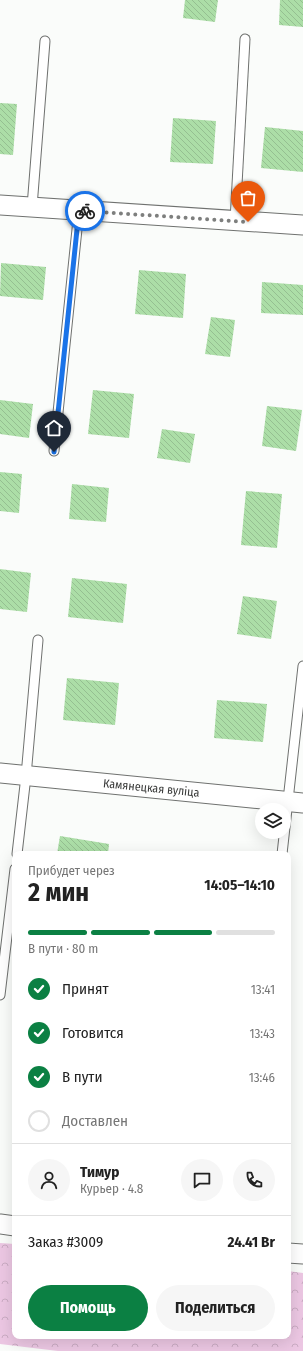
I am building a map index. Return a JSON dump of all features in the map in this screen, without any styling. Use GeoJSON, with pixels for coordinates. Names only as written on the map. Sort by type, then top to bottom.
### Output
{"type":"FeatureCollection","features":[{"type":"Feature","properties":{"kind":"street"},"geometry":{"type":"LineString","coordinates":[[0,205],[303,225]]}},
{"type":"Feature","properties":{"kind":"street","name":"Камянецкая вуліца"},"geometry":{"type":"LineString","coordinates":[[0,773],[296,803]]}},
{"type":"Feature","properties":{"kind":"street"},"geometry":{"type":"LineString","coordinates":[[0,1224],[12,1226]]}},
{"type":"Feature","properties":{"kind":"street"},"geometry":{"type":"LineString","coordinates":[[291,1253],[303,1254]]}},
{"type":"Feature","properties":{"kind":"lane"},"geometry":{"type":"LineString","coordinates":[[235,221],[245,39]]}},
{"type":"Feature","properties":{"kind":"lane"},"geometry":{"type":"LineString","coordinates":[[32,207],[45,40]]}},
{"type":"Feature","properties":{"kind":"lane"},"geometry":{"type":"LineString","coordinates":[[54,452],[79,210]]}},
{"type":"Feature","properties":{"kind":"lane"},"geometry":{"type":"LineString","coordinates":[[17,851],[26,776],[38,640]]}},
{"type":"Feature","properties":{"kind":"lane"},"geometry":{"type":"LineString","coordinates":[[283,851],[296,803],[303,666]]}},
{"type":"Feature","properties":{"kind":"lane"},"geometry":{"type":"LineString","coordinates":[[0,995],[12,894]]}},
{"type":"Feature","properties":{"kind":"green space"},"geometry":{"type":"Polygon","coordinates":[[[0,1243],[12,1244],[12,1339],[291,1339],[291,1271],[303,1273],[303,1351],[58,1351],[0,1344],[0,1243]]]}},
{"type":"Feature","properties":{"kind":"building"},"geometry":{"type":"Polygon","coordinates":[[[185,0],[218,0],[215,22],[183,18],[185,0]]]}},
{"type":"Feature","properties":{"kind":"building"},"geometry":{"type":"Polygon","coordinates":[[[280,0],[303,0],[303,27],[279,25],[280,0]]]}},
{"type":"Feature","properties":{"kind":"building"},"geometry":{"type":"Polygon","coordinates":[[[0,103],[17,104],[13,155],[0,154],[0,103]]]}},
{"type":"Feature","properties":{"kind":"building"},"geometry":{"type":"Polygon","coordinates":[[[173,118],[216,121],[213,164],[170,162],[173,118]]]}},
{"type":"Feature","properties":{"kind":"building"},"geometry":{"type":"Polygon","coordinates":[[[265,127],[303,131],[303,172],[261,168],[265,127]]]}},
{"type":"Feature","properties":{"kind":"building"},"geometry":{"type":"Polygon","coordinates":[[[1,263],[46,267],[43,300],[0,296],[1,263]]]}},
{"type":"Feature","properties":{"kind":"building"},"geometry":{"type":"Polygon","coordinates":[[[139,270],[186,274],[183,318],[135,314],[139,270]]]}},
{"type":"Feature","properties":{"kind":"building"},"geometry":{"type":"Polygon","coordinates":[[[262,282],[303,285],[303,315],[261,313],[262,282]]]}},
{"type":"Feature","properties":{"kind":"building"},"geometry":{"type":"Polygon","coordinates":[[[211,317],[235,320],[230,357],[205,354],[211,317]]]}},
{"type":"Feature","properties":{"kind":"building"},"geometry":{"type":"Polygon","coordinates":[[[93,390],[134,394],[129,438],[88,434],[93,390]]]}},
{"type":"Feature","properties":{"kind":"building"},"geometry":{"type":"Polygon","coordinates":[[[0,400],[33,404],[29,438],[0,434],[0,400]]]}},
{"type":"Feature","properties":{"kind":"building"},"geometry":{"type":"Polygon","coordinates":[[[267,406],[302,410],[296,451],[262,446],[267,406]]]}},
{"type":"Feature","properties":{"kind":"building"},"geometry":{"type":"Polygon","coordinates":[[[162,429],[195,434],[190,463],[157,458],[162,429]]]}},
{"type":"Feature","properties":{"kind":"building"},"geometry":{"type":"Polygon","coordinates":[[[0,472],[22,474],[19,513],[0,511],[0,472]]]}},
{"type":"Feature","properties":{"kind":"building"},"geometry":{"type":"Polygon","coordinates":[[[72,484],[109,488],[106,522],[69,519],[72,484]]]}},
{"type":"Feature","properties":{"kind":"building"},"geometry":{"type":"Polygon","coordinates":[[[246,491],[282,494],[277,548],[241,545],[246,491]]]}},
{"type":"Feature","properties":{"kind":"building"},"geometry":{"type":"Polygon","coordinates":[[[0,569],[31,573],[27,612],[0,609],[0,569]]]}},
{"type":"Feature","properties":{"kind":"building"},"geometry":{"type":"Polygon","coordinates":[[[72,578],[127,584],[123,623],[68,617],[72,578]]]}},
{"type":"Feature","properties":{"kind":"building"},"geometry":{"type":"Polygon","coordinates":[[[243,596],[277,601],[271,639],[237,634],[243,596]]]}},
{"type":"Feature","properties":{"kind":"building"},"geometry":{"type":"Polygon","coordinates":[[[67,678],[119,683],[115,725],[63,720],[67,678]]]}},
{"type":"Feature","properties":{"kind":"building"},"geometry":{"type":"Polygon","coordinates":[[[217,700],[267,704],[263,742],[214,738],[217,700]]]}},
{"type":"Feature","properties":{"kind":"building"},"geometry":{"type":"Polygon","coordinates":[[[60,836],[109,844],[108,851],[58,851],[60,836]]]}},
{"type":"Feature","properties":{"kind":"way so far"},"geometry":{"type":"LineString","coordinates":[[85,211],[248,222]]}},
{"type":"Feature","properties":{"kind":"route"},"geometry":{"type":"LineString","coordinates":[[54,452],[79,210],[85,211]]}}]}
